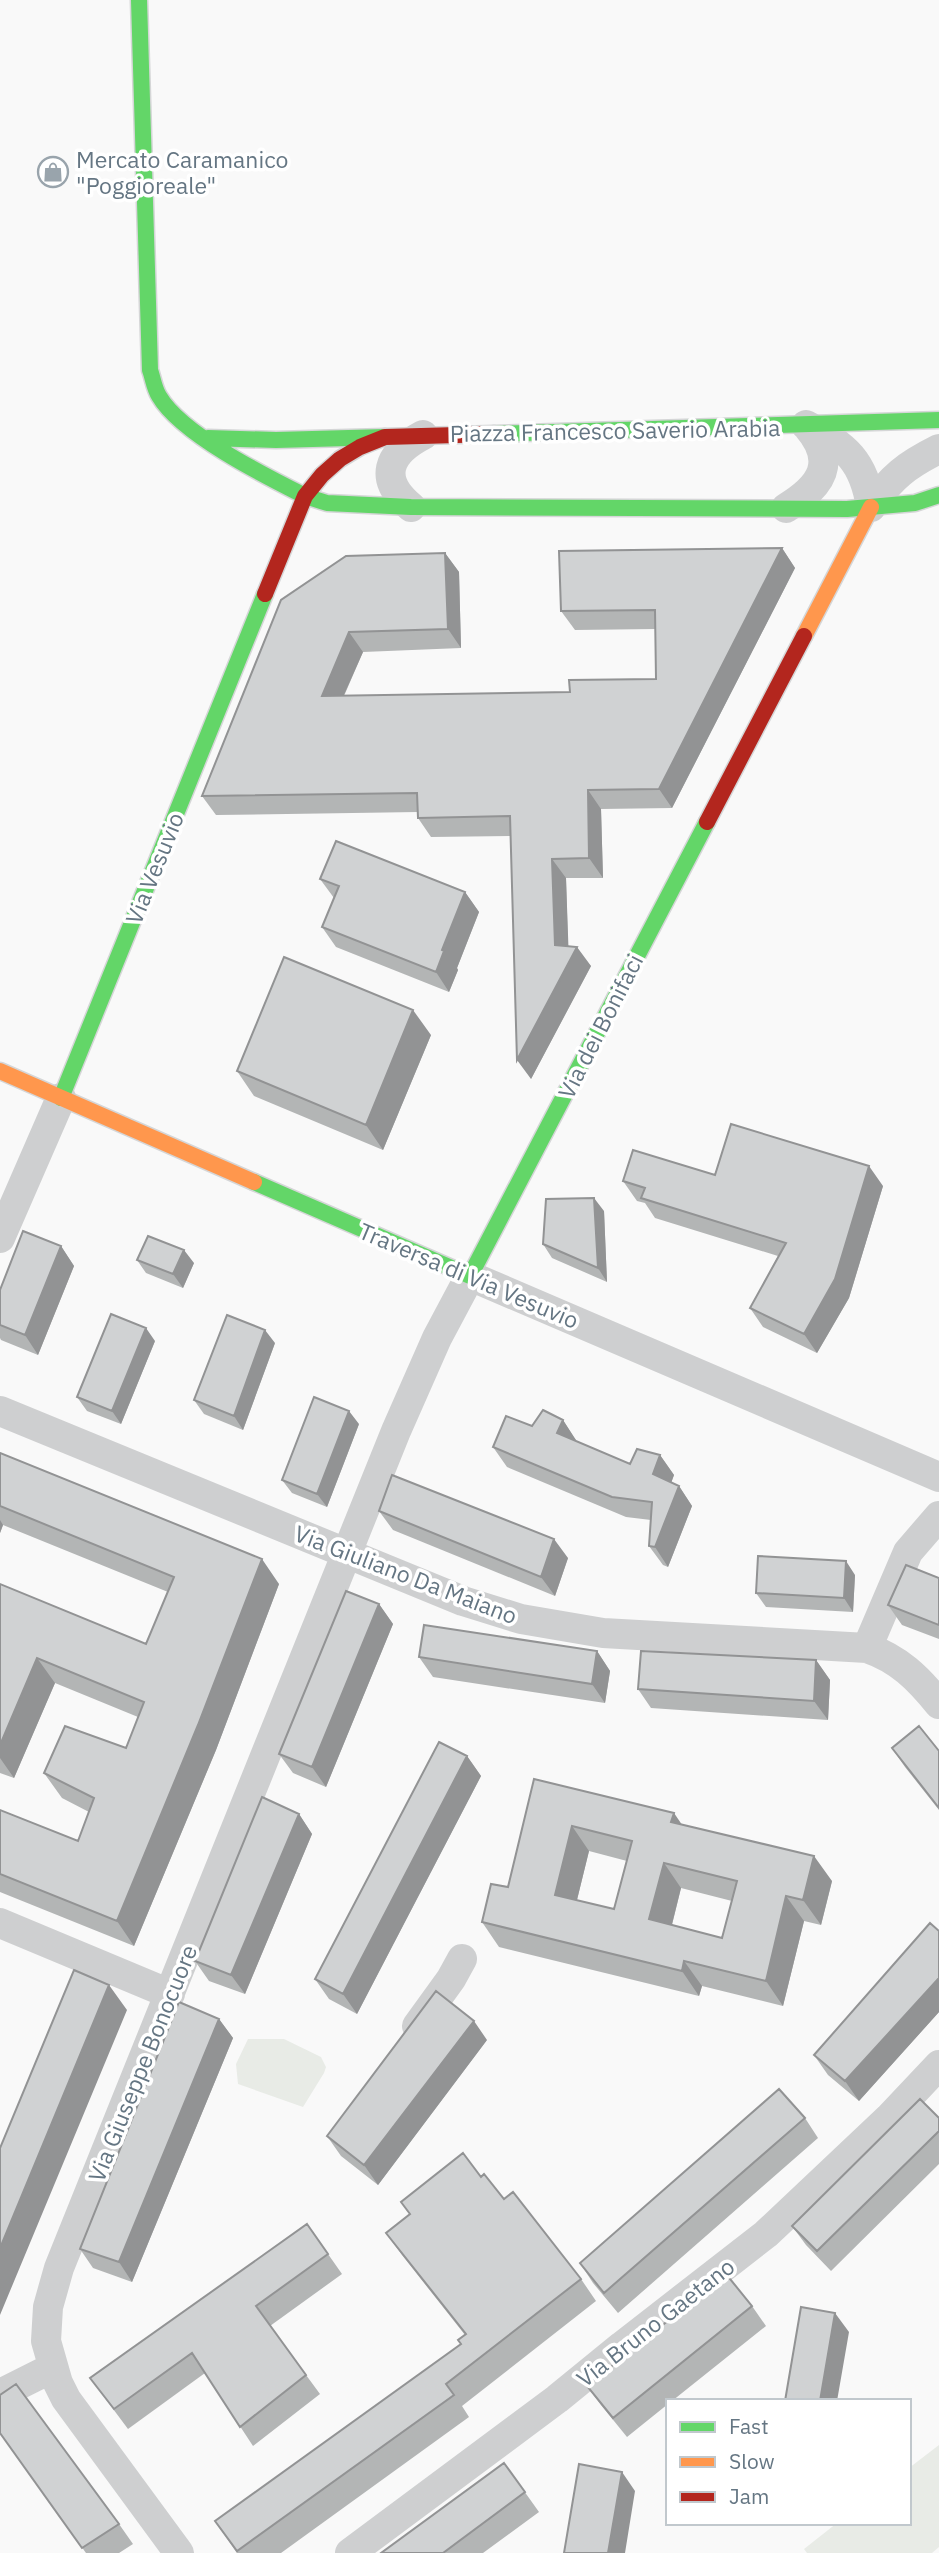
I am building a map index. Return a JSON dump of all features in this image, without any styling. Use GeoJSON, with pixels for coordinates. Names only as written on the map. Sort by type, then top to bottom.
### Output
{"type":"FeatureCollection","features":[{"type":"Feature","properties":{"kind":"main road"},"geometry":{"type":"LineString","coordinates":[[139,0],[150,370],[159,396],[177,416],[206,438],[281,485],[327,503],[411,508],[847,509],[915,503],[939,495]]}},
{"type":"Feature","properties":{"kind":"main road","name":"Piazza Francesco Saverio Arabia"},"geometry":{"type":"LineString","coordinates":[[206,438],[276,440],[939,420]]}},
{"type":"Feature","properties":{"kind":"main road","name":"Via Vesuvio"},"geometry":{"type":"LineString","coordinates":[[61,1098],[305,496],[336,460],[360,445],[385,437]]}},
{"type":"Feature","properties":{"kind":"main road","name":"Via dei Bonifaci"},"geometry":{"type":"LineString","coordinates":[[470,1276],[871,507]]}},
{"type":"Feature","properties":{"kind":"main road","name":"Traversa di Via Vesuvio"},"geometry":{"type":"LineString","coordinates":[[0,1071],[470,1276]]}},
{"type":"Feature","properties":{"kind":"street","name":"Piazza Francesco Saverio Arabia"},"geometry":{"type":"LineString","coordinates":[[806,425],[838,444],[854,460],[867,481],[871,507]]}},
{"type":"Feature","properties":{"kind":"street","name":"Piazza Francesco Saverio Arabia"},"geometry":{"type":"LineString","coordinates":[[786,508],[806,495],[818,482],[824,468],[819,440],[806,425]]}},
{"type":"Feature","properties":{"kind":"street","name":"Piazza Francesco Saverio Arabia"},"geometry":{"type":"LineString","coordinates":[[411,508],[397,496],[390,483],[390,468],[396,455],[409,443],[424,435]]}},
{"type":"Feature","properties":{"kind":"street"},"geometry":{"type":"LineString","coordinates":[[871,507],[896,474],[939,449]]}},
{"type":"Feature","properties":{"kind":"street","name":"Via Vesuvio"},"geometry":{"type":"LineString","coordinates":[[0,1238],[61,1098]]}},
{"type":"Feature","properties":{"kind":"street","name":"Traversa di Via Vesuvio"},"geometry":{"type":"LineString","coordinates":[[470,1276],[939,1477]]}},
{"type":"Feature","properties":{"kind":"street","name":"Via dei Bonifaci"},"geometry":{"type":"LineString","coordinates":[[346,1553],[424,1365],[470,1276]]}},
{"type":"Feature","properties":{"kind":"street","name":"Via Giuliano Da Maiano"},"geometry":{"type":"LineString","coordinates":[[0,1411],[463,1601],[521,1619],[603,1633],[867,1648],[890,1657],[908,1669],[939,1704]]}},
{"type":"Feature","properties":{"kind":"street"},"geometry":{"type":"LineString","coordinates":[[867,1648],[908,1552],[939,1516]]}},
{"type":"Feature","properties":{"kind":"street","name":"Via Giuseppe Bonocuore"},"geometry":{"type":"LineString","coordinates":[[179,2553],[66,2399],[52,2368],[46,2341],[48,2307],[59,2268],[346,1553]]}},
{"type":"Feature","properties":{"kind":"street"},"geometry":{"type":"LineString","coordinates":[[0,1923],[170,1993]]}},
{"type":"Feature","properties":{"kind":"street"},"geometry":{"type":"LineString","coordinates":[[410,2036],[462,1959]]}},
{"type":"Feature","properties":{"kind":"street","name":"Via Bruno Gaetano"},"geometry":{"type":"LineString","coordinates":[[350,2553],[558,2399],[766,2234],[888,2118],[939,2065]]}},
{"type":"Feature","properties":{"kind":"street"},"geometry":{"type":"LineString","coordinates":[[0,2394],[52,2368]]}},
{"type":"Feature","properties":{"kind":"shaded area"},"geometry":{"type":"Polygon","coordinates":[[[248,2039],[284,2039],[321,2057],[326,2067],[324,2073],[303,2107],[238,2084],[236,2064],[248,2039]]]}},
{"type":"Feature","properties":{"kind":"shaded area"},"geometry":{"type":"Polygon","coordinates":[[[939,2445],[939,2547],[932,2553],[807,2553],[804,2549],[834,2525],[911,2525],[911,2466],[939,2445]]]}},
{"type":"Feature","properties":{"kind":"building"},"geometry":{"type":"Polygon","coordinates":[[[782,548],[659,789],[588,790],[589,858],[552,859],[555,945],[577,947],[517,1060],[510,816],[418,818],[417,793],[202,796],[281,600],[346,556],[445,553],[448,629],[349,632],[322,696],[570,692],[569,680],[656,679],[655,610],[561,611],[559,551],[782,548]]]}},
{"type":"Feature","properties":{"kind":"building"},"geometry":{"type":"Polygon","coordinates":[[[336,841],[465,892],[436,972],[322,927],[339,886],[320,879],[336,841]]]}},
{"type":"Feature","properties":{"kind":"building"},"geometry":{"type":"Polygon","coordinates":[[[284,957],[413,1010],[366,1125],[237,1071],[284,957]]]}},
{"type":"Feature","properties":{"kind":"building"},"geometry":{"type":"Polygon","coordinates":[[[731,1124],[869,1166],[835,1279],[804,1334],[750,1308],[786,1243],[641,1198],[645,1188],[623,1181],[633,1150],[715,1175],[731,1124]]]}},
{"type":"Feature","properties":{"kind":"building"},"geometry":{"type":"Polygon","coordinates":[[[594,1198],[598,1268],[543,1244],[546,1199],[594,1198]]]}},
{"type":"Feature","properties":{"kind":"building"},"geometry":{"type":"Polygon","coordinates":[[[23,1231],[61,1246],[25,1335],[0,1325],[0,1290],[23,1231]]]}},
{"type":"Feature","properties":{"kind":"building"},"geometry":{"type":"Polygon","coordinates":[[[148,1236],[184,1250],[173,1274],[137,1260],[148,1236]]]}},
{"type":"Feature","properties":{"kind":"building"},"geometry":{"type":"Polygon","coordinates":[[[111,1314],[146,1328],[112,1411],[77,1397],[111,1314]]]}},
{"type":"Feature","properties":{"kind":"building"},"geometry":{"type":"Polygon","coordinates":[[[227,1315],[265,1330],[234,1416],[194,1400],[227,1315]]]}},
{"type":"Feature","properties":{"kind":"building"},"geometry":{"type":"Polygon","coordinates":[[[314,1397],[349,1411],[317,1494],[282,1480],[314,1397]]]}},
{"type":"Feature","properties":{"kind":"building"},"geometry":{"type":"Polygon","coordinates":[[[543,1410],[563,1420],[557,1433],[630,1464],[637,1449],[660,1455],[653,1474],[679,1486],[655,1547],[649,1546],[652,1502],[612,1497],[493,1447],[506,1416],[532,1426],[543,1410]]]}},
{"type":"Feature","properties":{"kind":"building"},"geometry":{"type":"Polygon","coordinates":[[[0,1453],[262,1559],[198,1725],[117,1921],[0,1874],[0,1810],[78,1841],[94,1798],[44,1773],[65,1726],[126,1748],[144,1702],[37,1658],[0,1745],[0,1584],[146,1644],[174,1577],[0,1506],[0,1453]]]}},
{"type":"Feature","properties":{"kind":"building"},"geometry":{"type":"Polygon","coordinates":[[[392,1475],[554,1539],[541,1577],[379,1511],[392,1475]]]}},
{"type":"Feature","properties":{"kind":"building"},"geometry":{"type":"Polygon","coordinates":[[[758,1556],[846,1561],[844,1598],[756,1593],[758,1556]]]}},
{"type":"Feature","properties":{"kind":"building"},"geometry":{"type":"Polygon","coordinates":[[[906,1565],[939,1578],[939,1625],[888,1605],[906,1565]]]}},
{"type":"Feature","properties":{"kind":"building"},"geometry":{"type":"Polygon","coordinates":[[[346,1591],[379,1604],[312,1767],[279,1754],[346,1591]]]}},
{"type":"Feature","properties":{"kind":"building"},"geometry":{"type":"Polygon","coordinates":[[[424,1625],[597,1651],[592,1684],[419,1657],[424,1625]]]}},
{"type":"Feature","properties":{"kind":"building"},"geometry":{"type":"Polygon","coordinates":[[[641,1651],[816,1660],[814,1701],[638,1689],[641,1651]]]}},
{"type":"Feature","properties":{"kind":"building"},"geometry":{"type":"Polygon","coordinates":[[[919,1726],[939,1751],[939,1808],[892,1748],[919,1726]]]}},
{"type":"Feature","properties":{"kind":"building"},"geometry":{"type":"Polygon","coordinates":[[[439,1742],[467,1756],[343,1994],[315,1979],[439,1742]]]}},
{"type":"Feature","properties":{"kind":"building"},"geometry":{"type":"Polygon","coordinates":[[[534,1779],[674,1813],[671,1822],[814,1856],[803,1900],[786,1896],[766,1981],[684,1961],[682,1971],[482,1922],[491,1884],[508,1887],[534,1779]],[[572,1826],[555,1895],[614,1909],[632,1841],[572,1826]],[[664,1863],[649,1919],[722,1938],[737,1881],[664,1863]]]}},
{"type":"Feature","properties":{"kind":"building"},"geometry":{"type":"Polygon","coordinates":[[[262,1797],[299,1814],[231,1975],[195,1961],[262,1797]]]}},
{"type":"Feature","properties":{"kind":"building"},"geometry":{"type":"Polygon","coordinates":[[[930,1923],[939,1931],[939,1978],[845,2081],[814,2055],[930,1923]]]}},
{"type":"Feature","properties":{"kind":"building"},"geometry":{"type":"Polygon","coordinates":[[[74,1970],[109,1985],[0,2248],[0,2148],[74,1970]]]}},
{"type":"Feature","properties":{"kind":"building"},"geometry":{"type":"Polygon","coordinates":[[[436,1991],[474,2021],[364,2165],[327,2136],[436,1991]]]}},
{"type":"Feature","properties":{"kind":"building"},"geometry":{"type":"Polygon","coordinates":[[[179,2002],[219,2019],[119,2262],[80,2249],[179,2002]]]}},
{"type":"Feature","properties":{"kind":"building"},"geometry":{"type":"Polygon","coordinates":[[[779,2089],[805,2118],[604,2293],[580,2263],[779,2089]]]}},
{"type":"Feature","properties":{"kind":"building"},"geometry":{"type":"Polygon","coordinates":[[[920,2099],[939,2118],[939,2131],[817,2251],[792,2226],[920,2099]]]}},
{"type":"Feature","properties":{"kind":"building"},"geometry":{"type":"Polygon","coordinates":[[[463,2153],[481,2177],[484,2174],[504,2199],[513,2192],[581,2279],[446,2384],[454,2395],[237,2551],[215,2521],[461,2344],[458,2340],[466,2334],[386,2233],[410,2214],[401,2202],[463,2153]]]}},
{"type":"Feature","properties":{"kind":"building"},"geometry":{"type":"Polygon","coordinates":[[[307,2224],[328,2254],[256,2306],[306,2375],[240,2427],[192,2353],[114,2409],[90,2378],[307,2224]]]}},
{"type":"Feature","properties":{"kind":"building"},"geometry":{"type":"Polygon","coordinates":[[[726,2274],[752,2306],[613,2418],[587,2386],[726,2274]]]}},
{"type":"Feature","properties":{"kind":"building"},"geometry":{"type":"Polygon","coordinates":[[[801,2307],[835,2313],[820,2399],[785,2399],[801,2307]]]}},
{"type":"Feature","properties":{"kind":"building"},"geometry":{"type":"Polygon","coordinates":[[[16,2384],[119,2524],[82,2548],[0,2433],[0,2395],[16,2384]]]}},
{"type":"Feature","properties":{"kind":"building"},"geometry":{"type":"Polygon","coordinates":[[[504,2463],[525,2492],[443,2553],[381,2553],[504,2463]]]}},
{"type":"Feature","properties":{"kind":"building"},"geometry":{"type":"Polygon","coordinates":[[[579,2464],[622,2472],[608,2553],[564,2553],[579,2464]]]}},
{"type":"Feature","properties":{"kind":"traffic: fast"},"geometry":{"type":"LineString","coordinates":[[139,0],[150,370],[155,386],[170,410],[204,439],[247,466],[305,496]]}},
{"type":"Feature","properties":{"kind":"traffic: fast"},"geometry":{"type":"LineString","coordinates":[[494,434],[939,420]]}},
{"type":"Feature","properties":{"kind":"traffic: fast"},"geometry":{"type":"LineString","coordinates":[[208,438],[276,440],[385,437]]}},
{"type":"Feature","properties":{"kind":"traffic: fast"},"geometry":{"type":"LineString","coordinates":[[305,496],[327,503],[411,507],[847,509],[915,503],[939,495]]}},
{"type":"Feature","properties":{"kind":"traffic: fast"},"geometry":{"type":"LineString","coordinates":[[61,1098],[265,594]]}},
{"type":"Feature","properties":{"kind":"traffic: fast"},"geometry":{"type":"LineString","coordinates":[[254,1182],[470,1276],[707,822]]}},
{"type":"Feature","properties":{"kind":"traffic: slow"},"geometry":{"type":"LineString","coordinates":[[804,636],[871,507]]}},
{"type":"Feature","properties":{"kind":"traffic: slow"},"geometry":{"type":"LineString","coordinates":[[0,1071],[254,1182]]}},
{"type":"Feature","properties":{"kind":"traffic: jam"},"geometry":{"type":"LineString","coordinates":[[265,594],[305,496],[340,459],[385,437],[494,434]]}},
{"type":"Feature","properties":{"kind":"traffic: jam"},"geometry":{"type":"LineString","coordinates":[[707,822],[804,636]]}},
{"type":"Feature","properties":{"kind":"place","name":"Mercato Caramanico \"Poggioreale\""},"geometry":{"type":"Point","coordinates":[53,172]}}]}
